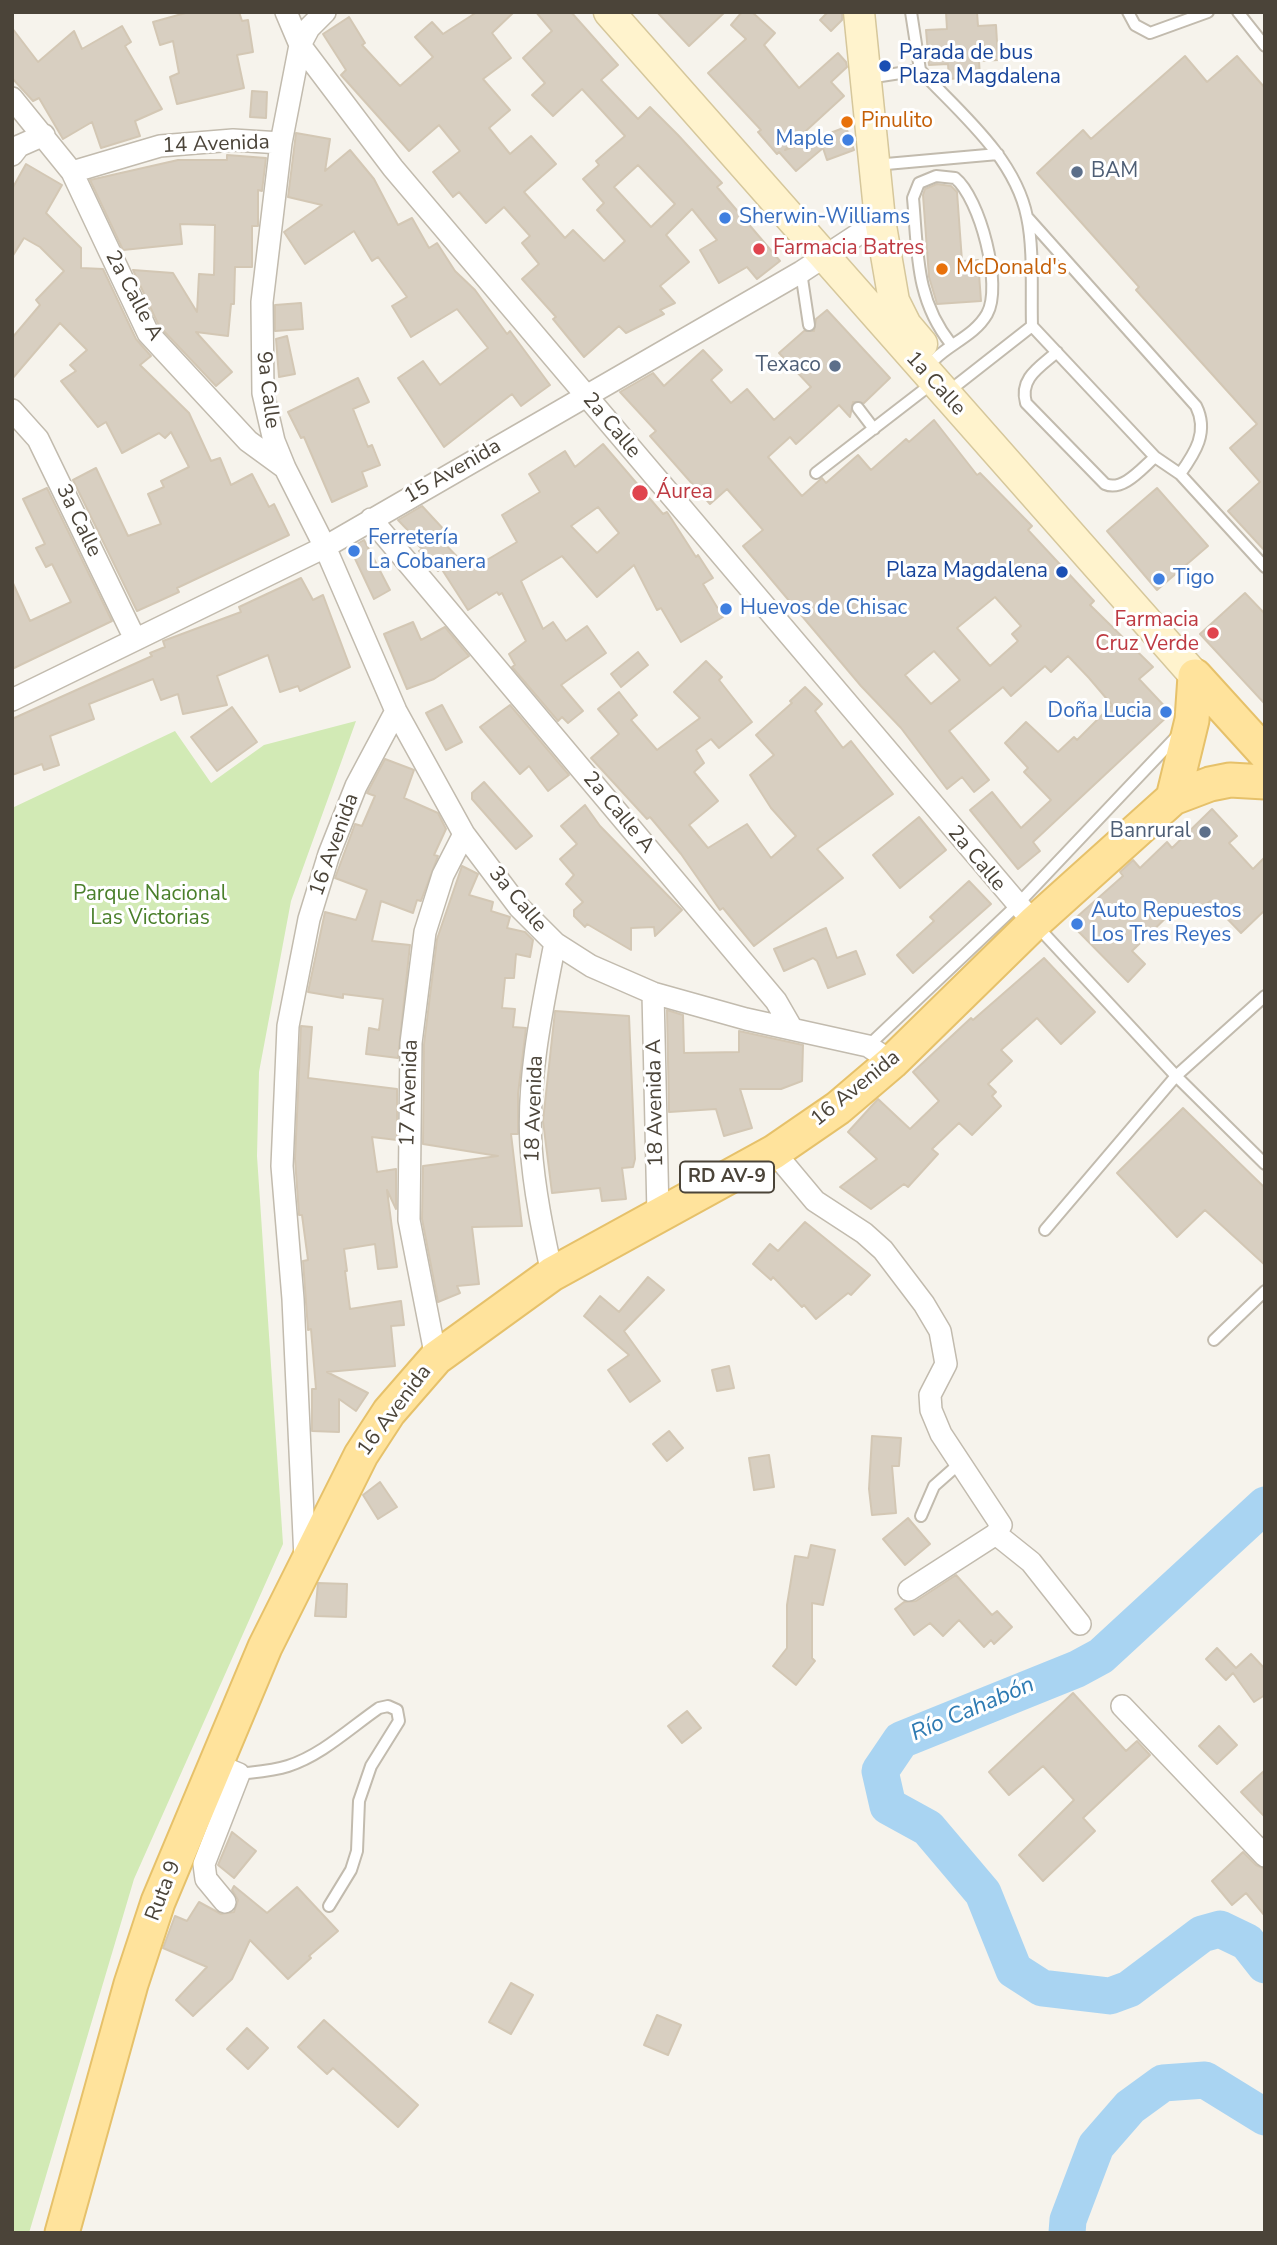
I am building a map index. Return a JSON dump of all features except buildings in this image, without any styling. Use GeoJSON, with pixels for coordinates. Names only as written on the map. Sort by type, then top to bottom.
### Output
{"type":"FeatureCollection","features":[{"type":"Feature","properties":{"kind":"main road","name":"1a Calle"},"geometry":{"type":"LineString","coordinates":[[609,12],[812,265],[944,367]]}},
{"type":"Feature","properties":{"kind":"main road","name":"1a Calle"},"geometry":{"type":"LineString","coordinates":[[859,12],[880,220],[894,301],[906,325],[1200,670],[1265,753]]}},
{"type":"Feature","properties":{"kind":"main road","name":"1a Calle"},"geometry":{"type":"LineString","coordinates":[[1200,670],[1265,732]]}},
{"type":"Feature","properties":{"kind":"main road"},"geometry":{"type":"LineString","coordinates":[[1173,798],[1192,720],[1200,670]]}},
{"type":"Feature","properties":{"kind":"main road","name":"16 Avenida"},"geometry":{"type":"LineString","coordinates":[[305,1563],[361,1455],[389,1412],[436,1357],[552,1274],[774,1152],[838,1108],[880,1054],[1025,914],[1173,798],[1210,784],[1238,780],[1265,782]]}},
{"type":"Feature","properties":{"kind":"main road","name":"Ruta 9"},"geometry":{"type":"LineString","coordinates":[[62,2233],[147,1937],[227,1769],[265,1647],[305,1563]]}},
{"type":"Feature","properties":{"kind":"street","name":"2a Calle"},"geometry":{"type":"LineString","coordinates":[[286,12],[300,45],[393,168],[1025,914]]}},
{"type":"Feature","properties":{"kind":"street"},"geometry":{"type":"LineString","coordinates":[[300,45],[309,27],[324,12]]}},
{"type":"Feature","properties":{"kind":"street","name":"9a Calle"},"geometry":{"type":"LineString","coordinates":[[300,45],[281,143],[262,302],[261,348],[268,419],[285,468],[325,547],[396,711]]}},
{"type":"Feature","properties":{"kind":"street","name":"2a Calle A"},"geometry":{"type":"LineString","coordinates":[[12,98],[72,172],[148,333],[248,441],[285,468]]}},
{"type":"Feature","properties":{"kind":"street"},"geometry":{"type":"LineString","coordinates":[[12,155],[19,146],[44,135]]}},
{"type":"Feature","properties":{"kind":"street","name":"14 Avenida"},"geometry":{"type":"LineString","coordinates":[[72,172],[160,146],[233,140],[281,143]]}},
{"type":"Feature","properties":{"kind":"street","name":"15 Avenida"},"geometry":{"type":"LineString","coordinates":[[12,700],[325,547],[812,265],[880,220]]}},
{"type":"Feature","properties":{"kind":"street","name":"3a Calle"},"geometry":{"type":"LineString","coordinates":[[12,410],[38,439],[135,639]]}},
{"type":"Feature","properties":{"kind":"street","name":"2a Calle A"},"geometry":{"type":"LineString","coordinates":[[371,519],[767,990],[791,1027]]}},
{"type":"Feature","properties":{"kind":"street","name":"3a Calle"},"geometry":{"type":"LineString","coordinates":[[396,711],[464,834],[519,907],[555,943],[591,966],[653,993],[746,1019],[791,1027]]}},
{"type":"Feature","properties":{"kind":"street","name":"16 Avenida"},"geometry":{"type":"LineString","coordinates":[[305,1563],[293,1299],[282,1166],[288,1026],[309,919],[329,854],[356,786],[396,711]]}},
{"type":"Feature","properties":{"kind":"street","name":"17 Avenida"},"geometry":{"type":"LineString","coordinates":[[436,1357],[409,1220],[411,1042],[425,932],[443,876],[464,834]]}},
{"type":"Feature","properties":{"kind":"street","name":"18 Avenida"},"geometry":{"type":"LineString","coordinates":[[552,1274],[534,1177],[531,1103],[542,1006],[555,943]]}},
{"type":"Feature","properties":{"kind":"street","name":"18 Avenida A"},"geometry":{"type":"LineString","coordinates":[[653,993],[657,1214]]}},
{"type":"Feature","properties":{"kind":"street"},"geometry":{"type":"LineString","coordinates":[[791,1027],[880,1054]]}},
{"type":"Feature","properties":{"kind":"street"},"geometry":{"type":"LineString","coordinates":[[774,1152],[816,1201],[864,1233],[883,1250],[924,1304],[940,1331],[946,1364],[930,1395],[931,1410],[960,1463],[1001,1525],[996,1534],[909,1590]]}},
{"type":"Feature","properties":{"kind":"street"},"geometry":{"type":"LineString","coordinates":[[996,1534],[1031,1562],[1080,1624]]}},
{"type":"Feature","properties":{"kind":"street"},"geometry":{"type":"LineString","coordinates":[[1122,1706],[1265,1856]]}},
{"type":"Feature","properties":{"kind":"street"},"geometry":{"type":"LineString","coordinates":[[225,1902],[206,1879],[204,1864],[227,1769]]}},
{"type":"Feature","properties":{"kind":"lane"},"geometry":{"type":"LineString","coordinates":[[911,12],[920,69],[998,154],[1020,196],[1028,218],[1032,326],[1155,457],[1180,474],[1265,567]]}},
{"type":"Feature","properties":{"kind":"lane"},"geometry":{"type":"LineString","coordinates":[[1128,12],[1135,25],[1150,33],[1186,17],[1208,12]]}},
{"type":"Feature","properties":{"kind":"lane"},"geometry":{"type":"LineString","coordinates":[[1238,12],[1265,46]]}},
{"type":"Feature","properties":{"kind":"lane"},"geometry":{"type":"LineString","coordinates":[[866,78],[920,69]]}},
{"type":"Feature","properties":{"kind":"lane"},"geometry":{"type":"LineString","coordinates":[[875,165],[998,154]]}},
{"type":"Feature","properties":{"kind":"lane"},"geometry":{"type":"LineString","coordinates":[[816,473],[874,429],[944,367],[988,312],[992,300],[990,269],[972,200],[955,178],[936,176],[919,183],[913,198],[924,298],[944,367]]}},
{"type":"Feature","properties":{"kind":"lane"},"geometry":{"type":"LineString","coordinates":[[1028,218],[1196,406],[1203,429],[1198,447],[1180,474]]}},
{"type":"Feature","properties":{"kind":"lane"},"geometry":{"type":"LineString","coordinates":[[809,325],[812,265]]}},
{"type":"Feature","properties":{"kind":"lane"},"geometry":{"type":"LineString","coordinates":[[944,367],[1032,326]]}},
{"type":"Feature","properties":{"kind":"lane"},"geometry":{"type":"LineString","coordinates":[[1057,352],[1027,379],[1023,393],[1026,402],[1112,487],[1122,484],[1155,457]]}},
{"type":"Feature","properties":{"kind":"lane"},"geometry":{"type":"LineString","coordinates":[[858,408],[874,429]]}},
{"type":"Feature","properties":{"kind":"lane","name":"16 Avenida"},"geometry":{"type":"LineString","coordinates":[[1025,914],[1192,720]]}},
{"type":"Feature","properties":{"kind":"lane"},"geometry":{"type":"LineString","coordinates":[[1025,914],[1176,1076],[1265,1164]]}},
{"type":"Feature","properties":{"kind":"lane"},"geometry":{"type":"LineString","coordinates":[[1045,1230],[1176,1076],[1265,996]]}},
{"type":"Feature","properties":{"kind":"lane"},"geometry":{"type":"LineString","coordinates":[[1214,1339],[1265,1292]]}},
{"type":"Feature","properties":{"kind":"lane"},"geometry":{"type":"LineString","coordinates":[[921,1516],[934,1486],[960,1463]]}},
{"type":"Feature","properties":{"kind":"lane"},"geometry":{"type":"LineString","coordinates":[[227,1769],[292,1765],[320,1751],[379,1708],[388,1706],[397,1710],[399,1721],[379,1749],[359,1801],[357,1851],[351,1870],[328,1906]]}},
{"type":"Feature","properties":{"kind":"green space","name":"Parque Nacional Las Victorias"},"geometry":{"type":"Polygon","coordinates":[[[356,721],[291,901],[259,1072],[257,1156],[283,1544],[134,1879],[29,2233],[12,2233],[12,808],[175,731],[211,783],[264,745],[356,721]]]}},
{"type":"Feature","properties":{"kind":"waterway","name":"Río Cahabón"},"geometry":{"type":"LineString","coordinates":[[1265,1505],[1101,1656],[1077,1669],[901,1740],[880,1771],[888,1806],[928,1828],[983,1893],[1014,1970],[1042,1988],[1110,1996],[1129,1989],[1202,1934],[1220,1929],[1247,1942],[1265,1965]]}},
{"type":"Feature","properties":{"kind":"waterway","name":"Río Cahabón"},"geometry":{"type":"LineString","coordinates":[[1067,2233],[1068,2220],[1096,2146],[1130,2107],[1163,2083],[1205,2080],[1265,2117]]}},
{"type":"Feature","properties":{"kind":"place","name":"Parada de bus Plaza Magdalena"},"geometry":{"type":"Point","coordinates":[885,66]}},
{"type":"Feature","properties":{"kind":"place","name":"Pinulito"},"geometry":{"type":"Point","coordinates":[847,122]}},
{"type":"Feature","properties":{"kind":"place","name":"Maple"},"geometry":{"type":"Point","coordinates":[848,140]}},
{"type":"Feature","properties":{"kind":"place","name":"BAM"},"geometry":{"type":"Point","coordinates":[1077,172]}},
{"type":"Feature","properties":{"kind":"place","name":"Sherwin-Williams"},"geometry":{"type":"Point","coordinates":[725,218]}},
{"type":"Feature","properties":{"kind":"place","name":"Farmacia Batres"},"geometry":{"type":"Point","coordinates":[759,249]}},
{"type":"Feature","properties":{"kind":"place","name":"McDonald's"},"geometry":{"type":"Point","coordinates":[942,269]}},
{"type":"Feature","properties":{"kind":"place","name":"Texaco"},"geometry":{"type":"Point","coordinates":[835,366]}},
{"type":"Feature","properties":{"kind":"place","name":"Áurea"},"geometry":{"type":"Point","coordinates":[640,493]}},
{"type":"Feature","properties":{"kind":"place","name":"Ferretería La Cobanera"},"geometry":{"type":"Point","coordinates":[354,551]}},
{"type":"Feature","properties":{"kind":"place","name":"Plaza Magdalena"},"geometry":{"type":"Point","coordinates":[1062,572]}},
{"type":"Feature","properties":{"kind":"place","name":"Tigo"},"geometry":{"type":"Point","coordinates":[1159,579]}},
{"type":"Feature","properties":{"kind":"place","name":"Huevos de Chisac"},"geometry":{"type":"Point","coordinates":[726,609]}},
{"type":"Feature","properties":{"kind":"place","name":"Farmacia Cruz Verde"},"geometry":{"type":"Point","coordinates":[1213,633]}},
{"type":"Feature","properties":{"kind":"place","name":"Doña Lucia"},"geometry":{"type":"Point","coordinates":[1166,712]}},
{"type":"Feature","properties":{"kind":"place","name":"Banrural"},"geometry":{"type":"Point","coordinates":[1205,832]}},
{"type":"Feature","properties":{"kind":"place","name":"Auto Repuestos Los Tres Reyes"},"geometry":{"type":"Point","coordinates":[1077,924]}}]}
